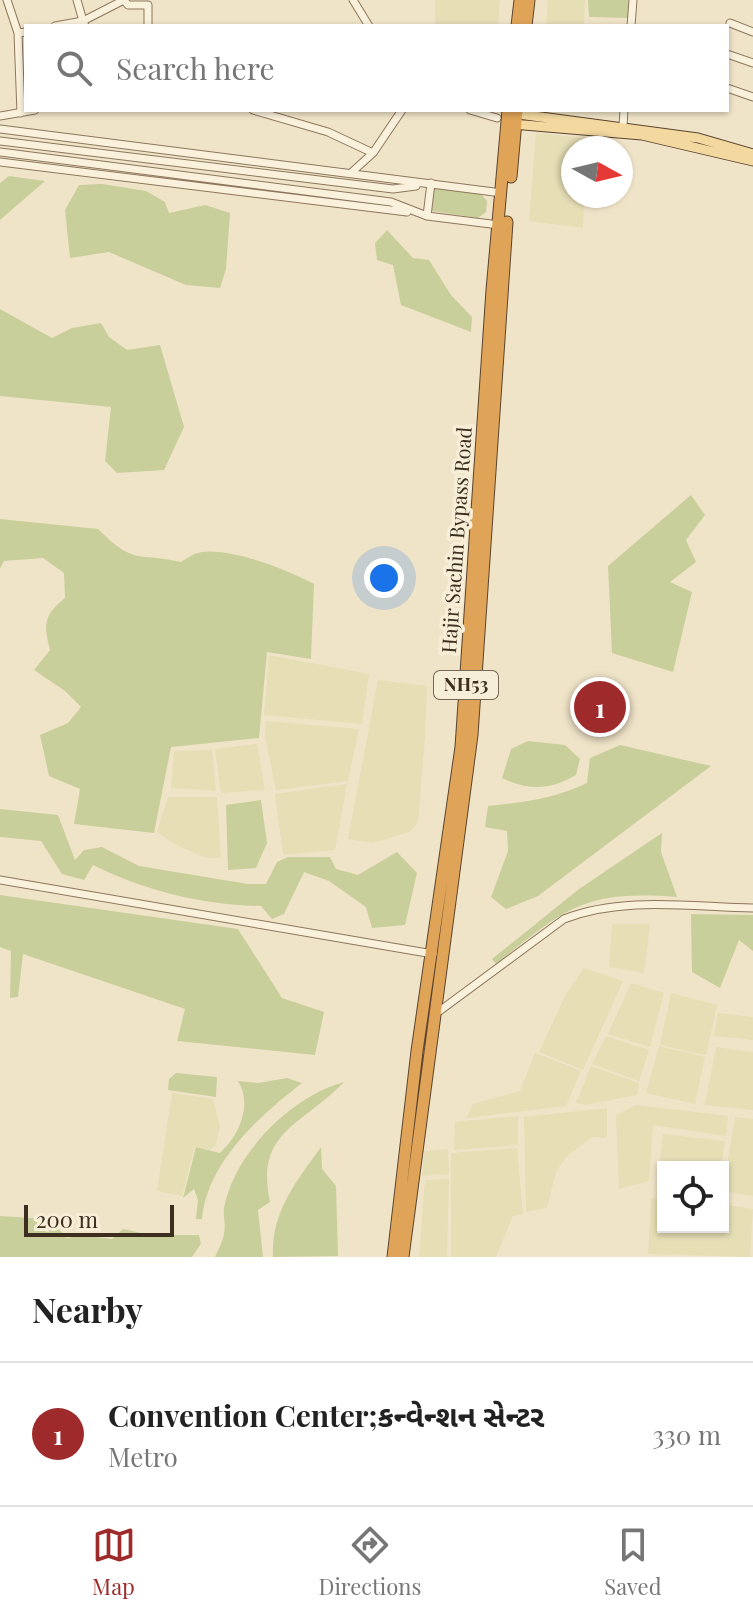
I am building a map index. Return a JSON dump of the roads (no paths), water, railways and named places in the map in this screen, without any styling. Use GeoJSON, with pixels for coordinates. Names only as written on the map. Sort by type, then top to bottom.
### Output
{"type":"FeatureCollection","features":[{"type":"Feature","properties":{"kind":"highway"},"geometry":{"type":"LineString","coordinates":[[517,24],[520,0]]}},
{"type":"Feature","properties":{"kind":"highway"},"geometry":{"type":"LineString","coordinates":[[526,24],[529,0]]}},
{"type":"Feature","properties":{"kind":"highway","name":"Hajir Sachin Bypass Road"},"geometry":{"type":"LineString","coordinates":[[393,1257],[417,1051],[461,747],[499,225],[510,116]]}},
{"type":"Feature","properties":{"kind":"highway","name":"NH53"},"geometry":{"type":"LineString","coordinates":[[403,1257],[472,735],[510,116]]}},
{"type":"Feature","properties":{"kind":"main road"},"geometry":{"type":"LineString","coordinates":[[510,116],[623,126],[698,138],[753,154]]}},
{"type":"Feature","properties":{"kind":"main road"},"geometry":{"type":"LineString","coordinates":[[510,116],[642,135],[753,161]]}},
{"type":"Feature","properties":{"kind":"street"},"geometry":{"type":"LineString","coordinates":[[7,0],[22,33],[21,113]]}},
{"type":"Feature","properties":{"kind":"street"},"geometry":{"type":"LineString","coordinates":[[77,0],[84,23],[124,0],[128,5],[139,8],[148,5],[148,24]]}},
{"type":"Feature","properties":{"kind":"street"},"geometry":{"type":"LineString","coordinates":[[353,0],[368,24]]}},
{"type":"Feature","properties":{"kind":"street"},"geometry":{"type":"LineString","coordinates":[[631,24],[633,0]]}},
{"type":"Feature","properties":{"kind":"street"},"geometry":{"type":"LineString","coordinates":[[730,23],[753,32]]}},
{"type":"Feature","properties":{"kind":"street"},"geometry":{"type":"LineString","coordinates":[[729,55],[753,63]]}},
{"type":"Feature","properties":{"kind":"street"},"geometry":{"type":"LineString","coordinates":[[729,89],[753,97]]}},
{"type":"Feature","properties":{"kind":"street"},"geometry":{"type":"LineString","coordinates":[[0,116],[26,112]]}},
{"type":"Feature","properties":{"kind":"street"},"geometry":{"type":"LineString","coordinates":[[260,112],[328,132],[373,153]]}},
{"type":"Feature","properties":{"kind":"street"},"geometry":{"type":"LineString","coordinates":[[352,172],[373,153],[401,112]]}},
{"type":"Feature","properties":{"kind":"street"},"geometry":{"type":"LineString","coordinates":[[483,112],[510,116]]}},
{"type":"Feature","properties":{"kind":"street"},"geometry":{"type":"LineString","coordinates":[[623,126],[624,112]]}},
{"type":"Feature","properties":{"kind":"street"},"geometry":{"type":"LineString","coordinates":[[0,129],[502,193]]}},
{"type":"Feature","properties":{"kind":"street"},"geometry":{"type":"LineString","coordinates":[[0,141],[393,189],[429,184]]}},
{"type":"Feature","properties":{"kind":"street"},"geometry":{"type":"LineString","coordinates":[[0,152],[383,200],[424,215]]}},
{"type":"Feature","properties":{"kind":"street"},"geometry":{"type":"LineString","coordinates":[[0,162],[499,225]]}},
{"type":"Feature","properties":{"kind":"street"},"geometry":{"type":"LineString","coordinates":[[424,215],[429,184]]}},
{"type":"Feature","properties":{"kind":"street"},"geometry":{"type":"LineString","coordinates":[[0,880],[433,954]]}},
{"type":"Feature","properties":{"kind":"street"},"geometry":{"type":"LineString","coordinates":[[434,1015],[454,1004],[564,919],[588,910],[616,906],[753,908]]}},
{"type":"Feature","properties":{"kind":"place","name":"Convention Center;કન્વેન્શન સેન્ટર"},"geometry":{"type":"Point","coordinates":[600,707]}}]}
